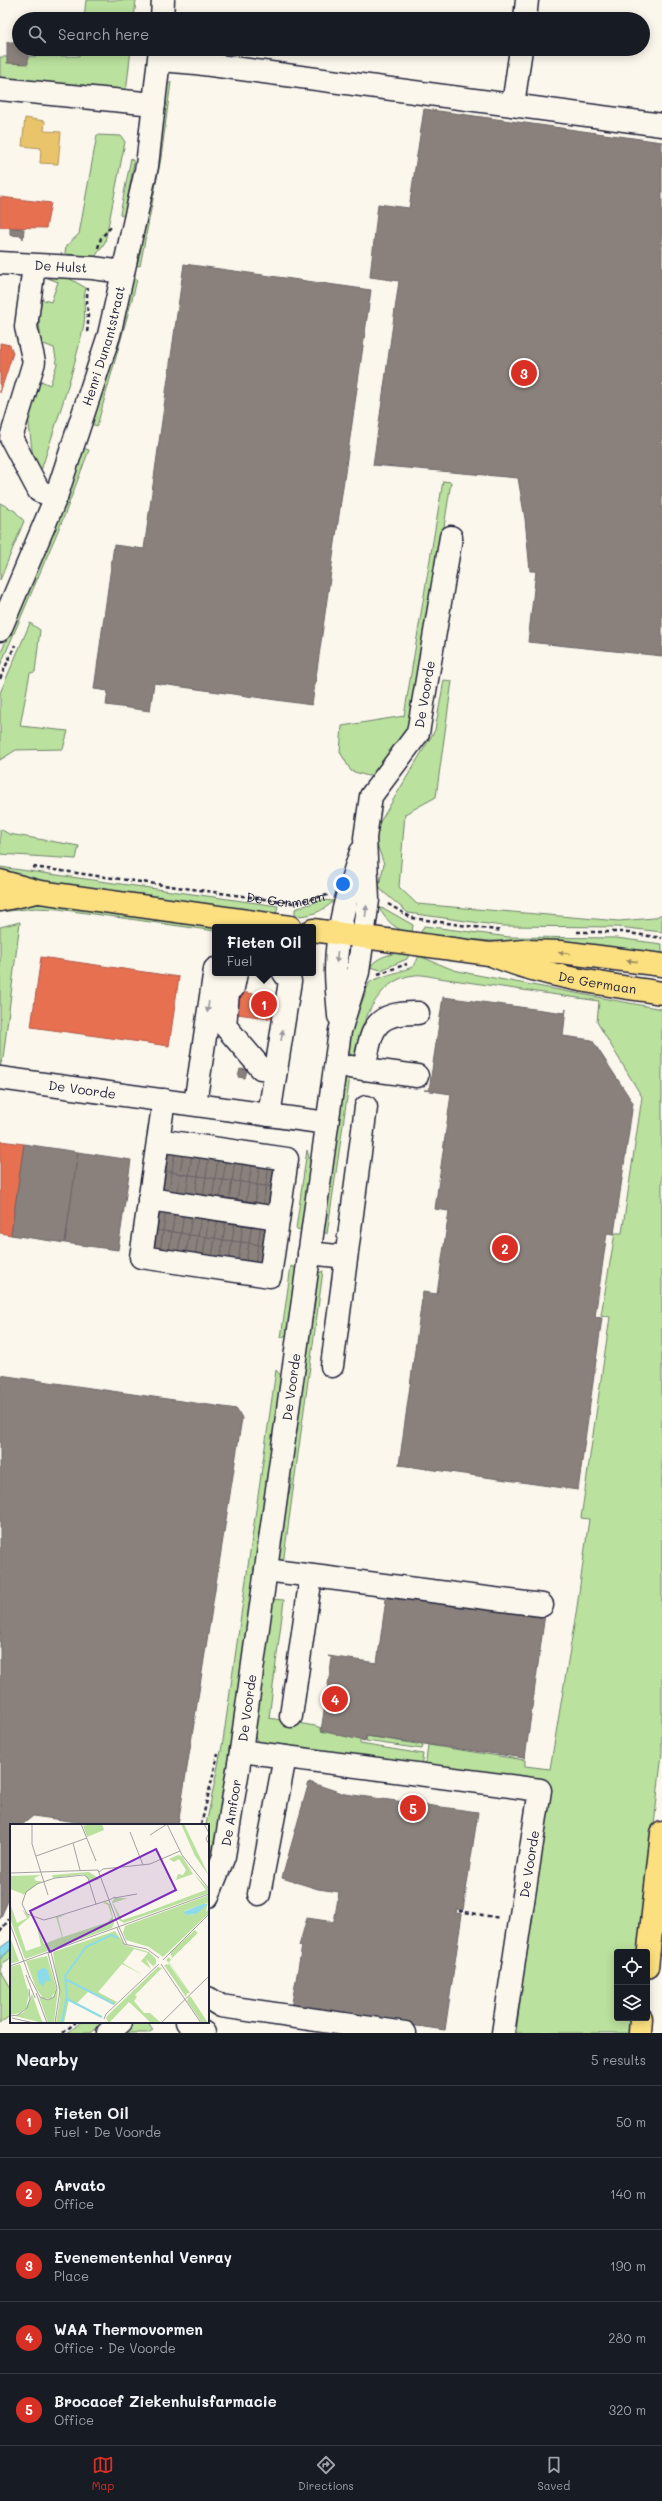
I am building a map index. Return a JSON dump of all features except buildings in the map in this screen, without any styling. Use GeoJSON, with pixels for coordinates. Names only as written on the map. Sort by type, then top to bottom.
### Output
{"type":"FeatureCollection","features":[{"type":"Feature","properties":{"kind":"main road","name":"De Germaan"},"geometry":{"type":"LineString","coordinates":[[0,881],[40,892],[269,924]]}},
{"type":"Feature","properties":{"kind":"main road","name":"De Germaan"},"geometry":{"type":"LineString","coordinates":[[0,900],[40,892]]}},
{"type":"Feature","properties":{"kind":"main road","name":"De Germaan"},"geometry":{"type":"LineString","coordinates":[[316,930],[489,954],[524,951],[561,952],[662,965]]}},
{"type":"Feature","properties":{"kind":"main road","name":"De Germaan"},"geometry":{"type":"LineString","coordinates":[[489,954],[522,967],[555,976],[662,992]]}},
{"type":"Feature","properties":{"kind":"main road"},"geometry":{"type":"LineString","coordinates":[[649,1949],[662,1833]]}},
{"type":"Feature","properties":{"kind":"main road"},"geometry":{"type":"LineString","coordinates":[[640,2033],[641,2021]]}},
{"type":"Feature","properties":{"kind":"street"},"geometry":{"type":"LineString","coordinates":[[163,12],[164,0]]}},
{"type":"Feature","properties":{"kind":"street"},"geometry":{"type":"LineString","coordinates":[[526,12],[528,0]]}},
{"type":"Feature","properties":{"kind":"street","name":"Henri Dunantstraat"},"geometry":{"type":"LineString","coordinates":[[0,630],[56,497],[109,335],[147,166],[160,56]]}},
{"type":"Feature","properties":{"kind":"street"},"geometry":{"type":"LineString","coordinates":[[167,56],[662,125]]}},
{"type":"Feature","properties":{"kind":"street"},"geometry":{"type":"LineString","coordinates":[[513,105],[520,56]]}},
{"type":"Feature","properties":{"kind":"street"},"geometry":{"type":"LineString","coordinates":[[0,89],[154,104]]}},
{"type":"Feature","properties":{"kind":"street","name":"De Hulst"},"geometry":{"type":"LineString","coordinates":[[0,263],[93,268],[122,272]]}},
{"type":"Feature","properties":{"kind":"street"},"geometry":{"type":"LineString","coordinates":[[34,266],[26,327],[34,362],[11,438],[39,491],[56,497]]}},
{"type":"Feature","properties":{"kind":"street","name":"De Voorde"},"geometry":{"type":"LineString","coordinates":[[451,538],[418,733],[371,796],[365,838],[368,900],[363,937],[358,972],[340,1031],[241,1751],[540,1790],[503,2033]]}},
{"type":"Feature","properties":{"kind":"street","name":"De Voorde"},"geometry":{"type":"LineString","coordinates":[[340,1031],[336,969],[341,896],[365,838]]}},
{"type":"Feature","properties":{"kind":"street"},"geometry":{"type":"LineString","coordinates":[[195,1104],[214,976]]}},
{"type":"Feature","properties":{"kind":"street"},"geometry":{"type":"LineString","coordinates":[[235,976],[233,988],[228,992],[225,1026],[261,1068],[276,1069]]}},
{"type":"Feature","properties":{"kind":"street"},"geometry":{"type":"LineString","coordinates":[[269,1115],[290,981],[286,976]]}},
{"type":"Feature","properties":{"kind":"street"},"geometry":{"type":"LineString","coordinates":[[364,1068],[375,1026],[384,1018],[405,1013],[418,1013]]}},
{"type":"Feature","properties":{"kind":"street"},"geometry":{"type":"LineString","coordinates":[[335,1066],[364,1068],[417,1076]]}},
{"type":"Feature","properties":{"kind":"street","name":"De Voorde"},"geometry":{"type":"LineString","coordinates":[[0,1078],[327,1123]]}},
{"type":"Feature","properties":{"kind":"street"},"geometry":{"type":"LineString","coordinates":[[158,1140],[287,1159],[270,1276],[141,1257],[150,1199],[158,1140],[164,1100]]}},
{"type":"Feature","properties":{"kind":"street"},"geometry":{"type":"LineString","coordinates":[[332,1366],[366,1108]]}},
{"type":"Feature","properties":{"kind":"street"},"geometry":{"type":"LineString","coordinates":[[150,1199],[278,1218]]}},
{"type":"Feature","properties":{"kind":"street"},"geometry":{"type":"LineString","coordinates":[[309,1253],[346,1257]]}},
{"type":"Feature","properties":{"kind":"street"},"geometry":{"type":"LineString","coordinates":[[266,1570],[542,1605]]}},
{"type":"Feature","properties":{"kind":"street"},"geometry":{"type":"LineString","coordinates":[[291,1716],[311,1576]]}},
{"type":"Feature","properties":{"kind":"street","name":"De Amfoor"},"geometry":{"type":"LineString","coordinates":[[209,1894],[224,1856],[241,1751]]}},
{"type":"Feature","properties":{"kind":"street"},"geometry":{"type":"LineString","coordinates":[[259,1894],[285,1757]]}},
{"type":"Feature","properties":{"kind":"street"},"geometry":{"type":"LineString","coordinates":[[209,1999],[221,2006],[405,2033]]}},
{"type":"Feature","properties":{"kind":"street"},"geometry":{"type":"LineString","coordinates":[[108,2033],[120,2023]]}},
{"type":"Feature","properties":{"kind":"street"},"geometry":{"type":"LineString","coordinates":[[189,2023],[204,2033]]}},
{"type":"Feature","properties":{"kind":"path","name":"Henri Dunantstraat"},"geometry":{"type":"LineString","coordinates":[[85,338],[89,320],[85,302],[101,238],[116,222]]}},
{"type":"Feature","properties":{"kind":"path","name":"De Germaan"},"geometry":{"type":"LineString","coordinates":[[32,867],[293,903],[304,902],[321,895],[341,896]]}},
{"type":"Feature","properties":{"kind":"path"},"geometry":{"type":"LineString","coordinates":[[368,900],[386,904],[412,918],[508,931]]}},
{"type":"Feature","properties":{"kind":"path"},"geometry":{"type":"LineString","coordinates":[[575,932],[621,932],[662,938]]}},
{"type":"Feature","properties":{"kind":"path"},"geometry":{"type":"LineString","coordinates":[[459,1911],[520,1921]]}},
{"type":"Feature","properties":{"kind":"path"},"geometry":{"type":"LineString","coordinates":[[0,1932],[10,1917]]}},
{"type":"Feature","properties":{"kind":"path"},"geometry":{"type":"LineString","coordinates":[[63,2033],[75,2023]]}},
{"type":"Feature","properties":{"kind":"green space"},"geometry":{"type":"Polygon","coordinates":[[[86,0],[136,0],[135,12],[85,12],[86,0]]]}},
{"type":"Feature","properties":{"kind":"green space"},"geometry":{"type":"Polygon","coordinates":[[[130,56],[126,93],[0,80],[0,57],[130,56]]]}},
{"type":"Feature","properties":{"kind":"green space"},"geometry":{"type":"Polygon","coordinates":[[[171,82],[161,158],[140,266],[135,265],[165,87],[171,82]]]}},
{"type":"Feature","properties":{"kind":"green space"},"geometry":{"type":"Polygon","coordinates":[[[97,135],[121,136],[125,142],[105,242],[95,257],[65,254],[66,246],[79,234],[97,135]]]}},
{"type":"Feature","properties":{"kind":"green space"},"geometry":{"type":"Polygon","coordinates":[[[131,158],[134,162],[124,217],[120,214],[131,158]]]}},
{"type":"Feature","properties":{"kind":"green space"},"geometry":{"type":"Polygon","coordinates":[[[47,275],[65,276],[86,288],[84,297],[85,315],[75,363],[39,477],[35,476],[28,416],[39,380],[50,385],[57,364],[54,348],[41,343],[37,298],[51,302],[58,282],[45,277],[47,275]]]}},
{"type":"Feature","properties":{"kind":"green space"},"geometry":{"type":"Polygon","coordinates":[[[133,275],[137,279],[134,292],[97,426],[91,424],[118,334],[133,275]]]}},
{"type":"Feature","properties":{"kind":"green space"},"geometry":{"type":"Polygon","coordinates":[[[83,448],[89,450],[63,519],[0,666],[0,655],[61,510],[83,448]]]}},
{"type":"Feature","properties":{"kind":"green space"},"geometry":{"type":"Polygon","coordinates":[[[443,481],[451,482],[415,714],[403,741],[379,773],[368,776],[351,771],[340,752],[342,726],[404,716],[443,481]]]}},
{"type":"Feature","properties":{"kind":"green space"},"geometry":{"type":"Polygon","coordinates":[[[0,503],[15,511],[24,521],[0,580],[0,503]]]}},
{"type":"Feature","properties":{"kind":"green space"},"geometry":{"type":"Polygon","coordinates":[[[30,623],[40,630],[35,672],[30,673],[20,726],[68,731],[63,749],[16,750],[0,760],[0,693],[30,623]]]}},
{"type":"Feature","properties":{"kind":"green space"},"geometry":{"type":"Polygon","coordinates":[[[444,680],[452,681],[436,797],[405,814],[399,887],[417,904],[619,921],[654,918],[662,914],[662,932],[618,927],[502,926],[408,913],[381,890],[379,885],[384,864],[376,842],[377,827],[435,730],[444,680]]]}},
{"type":"Feature","properties":{"kind":"green space"},"geometry":{"type":"Polygon","coordinates":[[[0,829],[9,834],[79,846],[76,859],[0,854],[0,829]]]}},
{"type":"Feature","properties":{"kind":"green space"},"geometry":{"type":"Polygon","coordinates":[[[0,867],[278,906],[276,914],[0,875],[0,867]]]}},
{"type":"Feature","properties":{"kind":"green space"},"geometry":{"type":"Polygon","coordinates":[[[322,900],[334,901],[316,913],[295,916],[295,909],[322,900]]]}},
{"type":"Feature","properties":{"kind":"green space"},"geometry":{"type":"Polygon","coordinates":[[[36,904],[58,905],[212,927],[212,931],[58,909],[36,908],[0,912],[0,907],[36,904]]]}},
{"type":"Feature","properties":{"kind":"green space"},"geometry":{"type":"Polygon","coordinates":[[[379,908],[385,909],[413,925],[412,933],[392,925],[379,908]]]}},
{"type":"Feature","properties":{"kind":"green space"},"geometry":{"type":"Polygon","coordinates":[[[20,922],[3,1058],[0,1066],[0,927],[20,922]]]}},
{"type":"Feature","properties":{"kind":"green space"},"geometry":{"type":"Polygon","coordinates":[[[424,926],[509,937],[616,938],[662,944],[662,958],[576,946],[476,940],[420,934],[424,926]]]}},
{"type":"Feature","properties":{"kind":"green space"},"geometry":{"type":"Polygon","coordinates":[[[400,952],[409,955],[407,959],[381,970],[370,967],[376,961],[387,955],[400,952]]]}},
{"type":"Feature","properties":{"kind":"green space"},"geometry":{"type":"Polygon","coordinates":[[[419,956],[454,970],[472,974],[662,1009],[662,1753],[640,1949],[614,1949],[614,2021],[632,2021],[631,2033],[516,2033],[545,1796],[425,1768],[428,1745],[525,1760],[525,1766],[550,1769],[577,1607],[589,1519],[581,1518],[610,1317],[601,1315],[615,1233],[622,1233],[642,1097],[597,1022],[599,1001],[424,975],[401,978],[389,985],[380,995],[365,1020],[353,1060],[346,1044],[369,983],[414,966],[419,956]]]}},
{"type":"Feature","properties":{"kind":"green space"},"geometry":{"type":"Polygon","coordinates":[[[348,1076],[350,1077],[327,1234],[321,1229],[342,1081],[348,1076]]]}},
{"type":"Feature","properties":{"kind":"green space"},"geometry":{"type":"Polygon","coordinates":[[[307,1150],[311,1166],[302,1230],[296,1229],[307,1150]]]}},
{"type":"Feature","properties":{"kind":"green space"},"geometry":{"type":"Polygon","coordinates":[[[291,1266],[297,1269],[288,1334],[281,1338],[291,1266]]]}},
{"type":"Feature","properties":{"kind":"green space"},"geometry":{"type":"Polygon","coordinates":[[[323,1271],[282,1571],[275,1569],[284,1494],[289,1495],[292,1479],[287,1478],[314,1275],[323,1271]]]}},
{"type":"Feature","properties":{"kind":"green space"},"geometry":{"type":"Polygon","coordinates":[[[276,1370],[282,1377],[222,1809],[209,1863],[209,1824],[206,1824],[223,1741],[276,1370]]]}},
{"type":"Feature","properties":{"kind":"green space"},"geometry":{"type":"Polygon","coordinates":[[[271,1599],[284,1600],[269,1718],[315,1726],[360,1740],[360,1744],[423,1754],[421,1767],[259,1743],[253,1734],[271,1599]]]}},
{"type":"Feature","properties":{"kind":"green space"},"geometry":{"type":"Polygon","coordinates":[[[367,1736],[423,1745],[422,1749],[366,1741],[367,1736]]]}},
{"type":"Feature","properties":{"kind":"green space"},"geometry":{"type":"Polygon","coordinates":[[[10,1950],[10,1959],[3,1963],[1,1971],[10,1986],[10,2016],[0,2023],[0,1959],[10,1950]]]}},
{"type":"Feature","properties":{"kind":"green space"},"geometry":{"type":"Polygon","coordinates":[[[80,2023],[103,2023],[91,2033],[68,2033],[80,2023]]]}},
{"type":"Feature","properties":{"kind":"green space"},"geometry":{"type":"Polygon","coordinates":[[[134,2023],[149,2023],[153,2030],[148,2033],[122,2033],[134,2023]]]}},
{"type":"Feature","properties":{"kind":"water"},"geometry":{"type":"Polygon","coordinates":[[[10,1941],[10,1950],[0,1959],[0,1948],[10,1941]]]}},
{"type":"Feature","properties":{"kind":"place","name":"Evenementenhal Venray"},"geometry":{"type":"Point","coordinates":[524,373]}},
{"type":"Feature","properties":{"kind":"place","name":"Fieten Oil"},"geometry":{"type":"Point","coordinates":[264,1004]}},
{"type":"Feature","properties":{"kind":"place","name":"Arvato"},"geometry":{"type":"Point","coordinates":[505,1248]}},
{"type":"Feature","properties":{"kind":"place","name":"WAA Thermovormen"},"geometry":{"type":"Point","coordinates":[335,1699]}},
{"type":"Feature","properties":{"kind":"place","name":"Brocacef Ziekenhuisfarmacie"},"geometry":{"type":"Point","coordinates":[413,1808]}}]}
